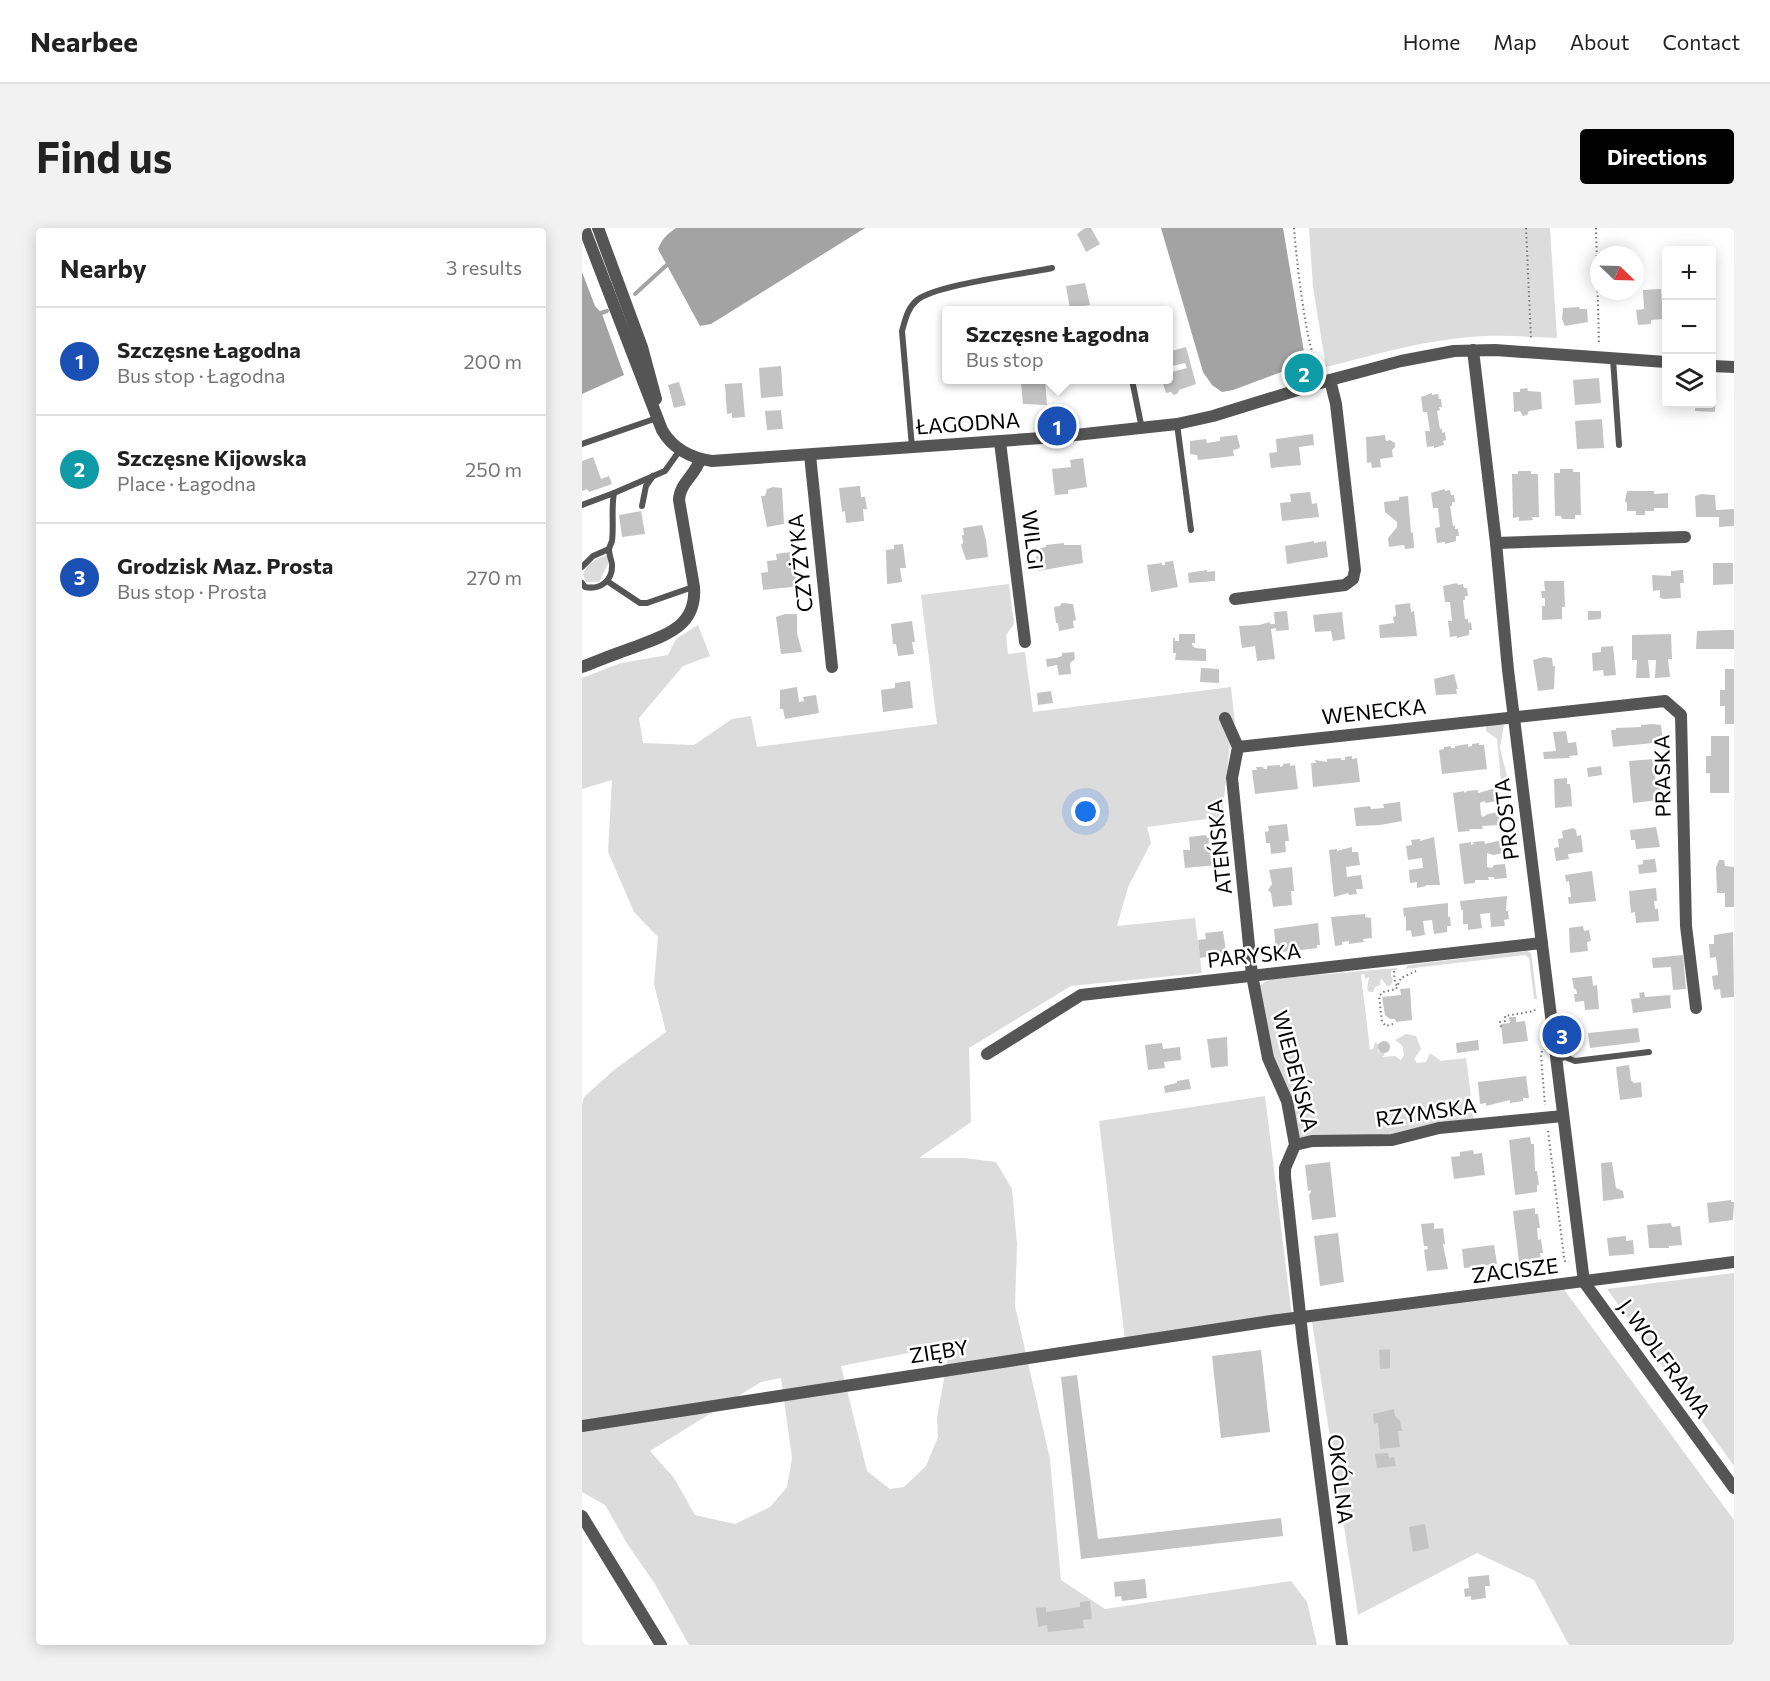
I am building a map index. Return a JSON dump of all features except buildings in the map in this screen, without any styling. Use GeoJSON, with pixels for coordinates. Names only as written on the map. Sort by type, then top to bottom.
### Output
{"type":"FeatureCollection","features":[{"type":"Feature","properties":{"kind":"street","name":"ŁAGODNA"},"geometry":{"type":"LineString","coordinates":[[584,228],[666,437],[680,450],[700,459],[712,461],[1000,442],[1177,424],[1213,416],[1328,377],[1419,357],[1473,350],[1662,362]]}},
{"type":"Feature","properties":{"kind":"street","name":"ŁAGODNA"},"geometry":{"type":"LineString","coordinates":[[598,228],[648,366],[657,405],[657,418]]}},
{"type":"Feature","properties":{"kind":"street","name":"PROSTA"},"geometry":{"type":"LineString","coordinates":[[1473,350],[1496,543],[1508,670],[1584,1282]]}},
{"type":"Feature","properties":{"kind":"street"},"geometry":{"type":"LineString","coordinates":[[1716,366],[1734,367]]}},
{"type":"Feature","properties":{"kind":"street"},"geometry":{"type":"LineString","coordinates":[[1235,599],[1345,585],[1353,579],[1355,570],[1336,404],[1328,377]]}},
{"type":"Feature","properties":{"kind":"street","name":"WILGI"},"geometry":{"type":"LineString","coordinates":[[1000,442],[1025,642]]}},
{"type":"Feature","properties":{"kind":"street","name":"CZYŻYKA"},"geometry":{"type":"LineString","coordinates":[[810,455],[832,667]]}},
{"type":"Feature","properties":{"kind":"street"},"geometry":{"type":"LineString","coordinates":[[582,667],[672,633],[684,622],[692,610],[694,587],[679,500],[680,491],[697,468],[700,459]]}},
{"type":"Feature","properties":{"kind":"street"},"geometry":{"type":"LineString","coordinates":[[1496,543],[1686,537]]}},
{"type":"Feature","properties":{"kind":"street","name":"PRASKA"},"geometry":{"type":"LineString","coordinates":[[1515,716],[1665,700],[1681,715],[1686,926],[1696,1008]]}},
{"type":"Feature","properties":{"kind":"street","name":"WENECKA"},"geometry":{"type":"LineString","coordinates":[[1238,747],[1515,716]]}},
{"type":"Feature","properties":{"kind":"street"},"geometry":{"type":"LineString","coordinates":[[1225,718],[1238,747]]}},
{"type":"Feature","properties":{"kind":"street","name":"ATEŃSKA"},"geometry":{"type":"LineString","coordinates":[[1238,747],[1232,778],[1251,975]]}},
{"type":"Feature","properties":{"kind":"street","name":"PARYSKA"},"geometry":{"type":"LineString","coordinates":[[987,1054],[1081,995],[1542,943]]}},
{"type":"Feature","properties":{"kind":"street","name":"WIEDEŃSKA"},"geometry":{"type":"LineString","coordinates":[[1251,975],[1268,1058],[1287,1101],[1295,1145],[1285,1167],[1285,1178],[1302,1318]]}},
{"type":"Feature","properties":{"kind":"street","name":"RZYMSKA"},"geometry":{"type":"LineString","coordinates":[[1295,1145],[1331,1140],[1392,1140],[1439,1128],[1563,1116]]}},
{"type":"Feature","properties":{"kind":"street","name":"ZACISZE"},"geometry":{"type":"LineString","coordinates":[[1302,1318],[1734,1262]]}},
{"type":"Feature","properties":{"kind":"street","name":"J. WOLFRAMA"},"geometry":{"type":"LineString","coordinates":[[1584,1282],[1734,1488]]}},
{"type":"Feature","properties":{"kind":"street","name":"ZIĘBY"},"geometry":{"type":"LineString","coordinates":[[582,1426],[1302,1318]]}},
{"type":"Feature","properties":{"kind":"street","name":"OKÓLNA"},"geometry":{"type":"LineString","coordinates":[[1302,1318],[1342,1645]]}},
{"type":"Feature","properties":{"kind":"street"},"geometry":{"type":"LineString","coordinates":[[582,1516],[660,1645]]}},
{"type":"Feature","properties":{"kind":"lane"},"geometry":{"type":"LineString","coordinates":[[912,447],[903,331],[907,314],[914,303],[935,291],[1052,268]]}},
{"type":"Feature","properties":{"kind":"lane"},"geometry":{"type":"LineString","coordinates":[[1607,357],[1619,445]]}},
{"type":"Feature","properties":{"kind":"lane"},"geometry":{"type":"LineString","coordinates":[[1133,384],[1142,429]]}},
{"type":"Feature","properties":{"kind":"lane"},"geometry":{"type":"LineString","coordinates":[[582,444],[657,418]]}},
{"type":"Feature","properties":{"kind":"lane"},"geometry":{"type":"LineString","coordinates":[[1177,424],[1191,530]]}},
{"type":"Feature","properties":{"kind":"lane"},"geometry":{"type":"LineString","coordinates":[[582,505],[614,494],[665,471],[680,450]]}},
{"type":"Feature","properties":{"kind":"lane"},"geometry":{"type":"LineString","coordinates":[[642,506],[646,486],[654,476]]}},
{"type":"Feature","properties":{"kind":"lane"},"geometry":{"type":"LineString","coordinates":[[582,583],[592,588],[601,586],[607,580],[612,566],[609,549],[612,543],[611,509],[614,494]]}},
{"type":"Feature","properties":{"kind":"lane"},"geometry":{"type":"LineString","coordinates":[[582,567],[593,556],[609,549]]}},
{"type":"Feature","properties":{"kind":"lane"},"geometry":{"type":"LineString","coordinates":[[607,580],[640,603],[647,603],[694,587]]}},
{"type":"Feature","properties":{"kind":"lane"},"geometry":{"type":"LineString","coordinates":[[1556,1059],[1566,1057],[1575,1060],[1649,1052]]}},
{"type":"Feature","properties":{"kind":"path"},"geometry":{"type":"LineString","coordinates":[[1294,228],[1300,286],[1314,360],[1318,368],[1328,377]]}},
{"type":"Feature","properties":{"kind":"path"},"geometry":{"type":"LineString","coordinates":[[1526,228],[1532,352]]}},
{"type":"Feature","properties":{"kind":"path"},"geometry":{"type":"LineString","coordinates":[[1596,228],[1599,349],[1607,357]]}},
{"type":"Feature","properties":{"kind":"path"},"geometry":{"type":"LineString","coordinates":[[1316,376],[1328,377]]}},
{"type":"Feature","properties":{"kind":"path"},"geometry":{"type":"LineString","coordinates":[[1394,971],[1397,986]]}},
{"type":"Feature","properties":{"kind":"path"},"geometry":{"type":"LineString","coordinates":[[1393,1024],[1386,1026],[1382,1022],[1380,993],[1392,991],[1401,978],[1416,971]]}},
{"type":"Feature","properties":{"kind":"path"},"geometry":{"type":"LineString","coordinates":[[1501,1027],[1500,1022],[1505,1021],[1505,1016],[1535,1010]]}},
{"type":"Feature","properties":{"kind":"shaded area"},"geometry":{"type":"Polygon","coordinates":[[[676,228],[865,228],[711,324],[700,326],[658,249],[665,237],[676,228]]]}},
{"type":"Feature","properties":{"kind":"shaded area"},"geometry":{"type":"Polygon","coordinates":[[[1161,228],[1283,228],[1304,360],[1298,366],[1233,390],[1222,392],[1212,385],[1203,372],[1161,228]]]}},
{"type":"Feature","properties":{"kind":"shaded area"},"geometry":{"type":"Polygon","coordinates":[[[1309,228],[1550,228],[1557,338],[1492,336],[1452,339],[1398,349],[1326,367],[1313,287],[1309,228]]]}},
{"type":"Feature","properties":{"kind":"shaded area"},"geometry":{"type":"Polygon","coordinates":[[[582,272],[595,306],[602,314],[624,375],[582,394],[582,272]]]}},
{"type":"Feature","properties":{"kind":"shaded area"},"geometry":{"type":"Polygon","coordinates":[[[608,555],[608,564],[599,582],[586,582],[583,574],[587,567],[596,559],[608,555]]]}},
{"type":"Feature","properties":{"kind":"shaded area"},"geometry":{"type":"Polygon","coordinates":[[[1009,584],[1014,624],[1006,635],[1008,654],[1025,652],[1033,712],[1231,687],[1235,724],[1230,744],[1222,817],[1147,827],[1151,843],[1128,887],[1117,926],[1195,918],[1202,973],[1071,986],[969,1048],[971,1122],[919,1158],[965,1158],[996,1162],[1012,1189],[1017,1244],[1015,1306],[1050,1459],[1061,1580],[1105,1609],[1291,1581],[1307,1602],[1317,1645],[689,1645],[655,1584],[628,1545],[605,1505],[582,1492],[582,1105],[584,1097],[614,1070],[666,1032],[654,984],[658,937],[634,912],[608,852],[612,780],[582,789],[582,678],[621,663],[668,655],[676,639],[698,625],[710,656],[683,666],[639,718],[643,743],[694,745],[732,719],[751,716],[757,747],[937,724],[921,595],[1009,584]],[[950,1345],[841,1366],[867,1471],[890,1489],[904,1487],[926,1466],[938,1437],[937,1418],[950,1345]],[[781,1378],[761,1382],[650,1451],[674,1478],[695,1515],[735,1524],[770,1507],[787,1487],[792,1458],[781,1378]]]}},
{"type":"Feature","properties":{"kind":"shaded area"},"geometry":{"type":"Polygon","coordinates":[[[1486,725],[1504,725],[1500,748],[1507,780],[1501,780],[1497,739],[1486,731],[1486,725]]]}},
{"type":"Feature","properties":{"kind":"shaded area"},"geometry":{"type":"Polygon","coordinates":[[[1527,951],[1531,953],[1537,999],[1534,999],[1529,958],[1525,955],[1405,969],[1408,965],[1527,951]]]}},
{"type":"Feature","properties":{"kind":"shaded area"},"geometry":{"type":"Polygon","coordinates":[[[1397,968],[1391,971],[1393,980],[1391,985],[1387,986],[1381,978],[1380,985],[1375,987],[1373,992],[1367,989],[1369,977],[1365,979],[1364,974],[1361,975],[1370,1050],[1373,1049],[1375,1042],[1380,1045],[1378,1051],[1385,1053],[1383,1057],[1395,1056],[1401,1060],[1404,1055],[1402,1045],[1395,1040],[1406,1034],[1416,1036],[1421,1049],[1414,1059],[1417,1063],[1426,1062],[1430,1053],[1441,1061],[1466,1058],[1474,1121],[1404,1134],[1301,1138],[1297,1135],[1276,1073],[1255,993],[1260,985],[1270,979],[1397,968]]]}},
{"type":"Feature","properties":{"kind":"shaded area"},"geometry":{"type":"Polygon","coordinates":[[[1265,1096],[1292,1317],[1125,1340],[1099,1121],[1265,1096]]]}},
{"type":"Feature","properties":{"kind":"shaded area"},"geometry":{"type":"Polygon","coordinates":[[[1734,1273],[1734,1466],[1607,1289],[1734,1273]]]}},
{"type":"Feature","properties":{"kind":"shaded area"},"geometry":{"type":"Polygon","coordinates":[[[1563,1288],[1734,1520],[1734,1645],[1569,1645],[1534,1580],[1477,1553],[1358,1615],[1312,1322],[1563,1288]]]}},
{"type":"Feature","properties":{"kind":"waterway"},"geometry":{"type":"LineString","coordinates":[[635,294],[669,263]]}},
{"type":"Feature","properties":{"kind":"waterway"},"geometry":{"type":"LineString","coordinates":[[598,314],[607,311]]}},
{"type":"Feature","properties":{"kind":"place","name":"Szczęsne Kijowska"},"geometry":{"type":"Point","coordinates":[1304,373]}},
{"type":"Feature","properties":{"kind":"place","name":"Szczęsne Łagodna"},"geometry":{"type":"Point","coordinates":[1057,426]}},
{"type":"Feature","properties":{"kind":"place","name":"Grodzisk Maz. Prosta"},"geometry":{"type":"Point","coordinates":[1562,1035]}}]}
